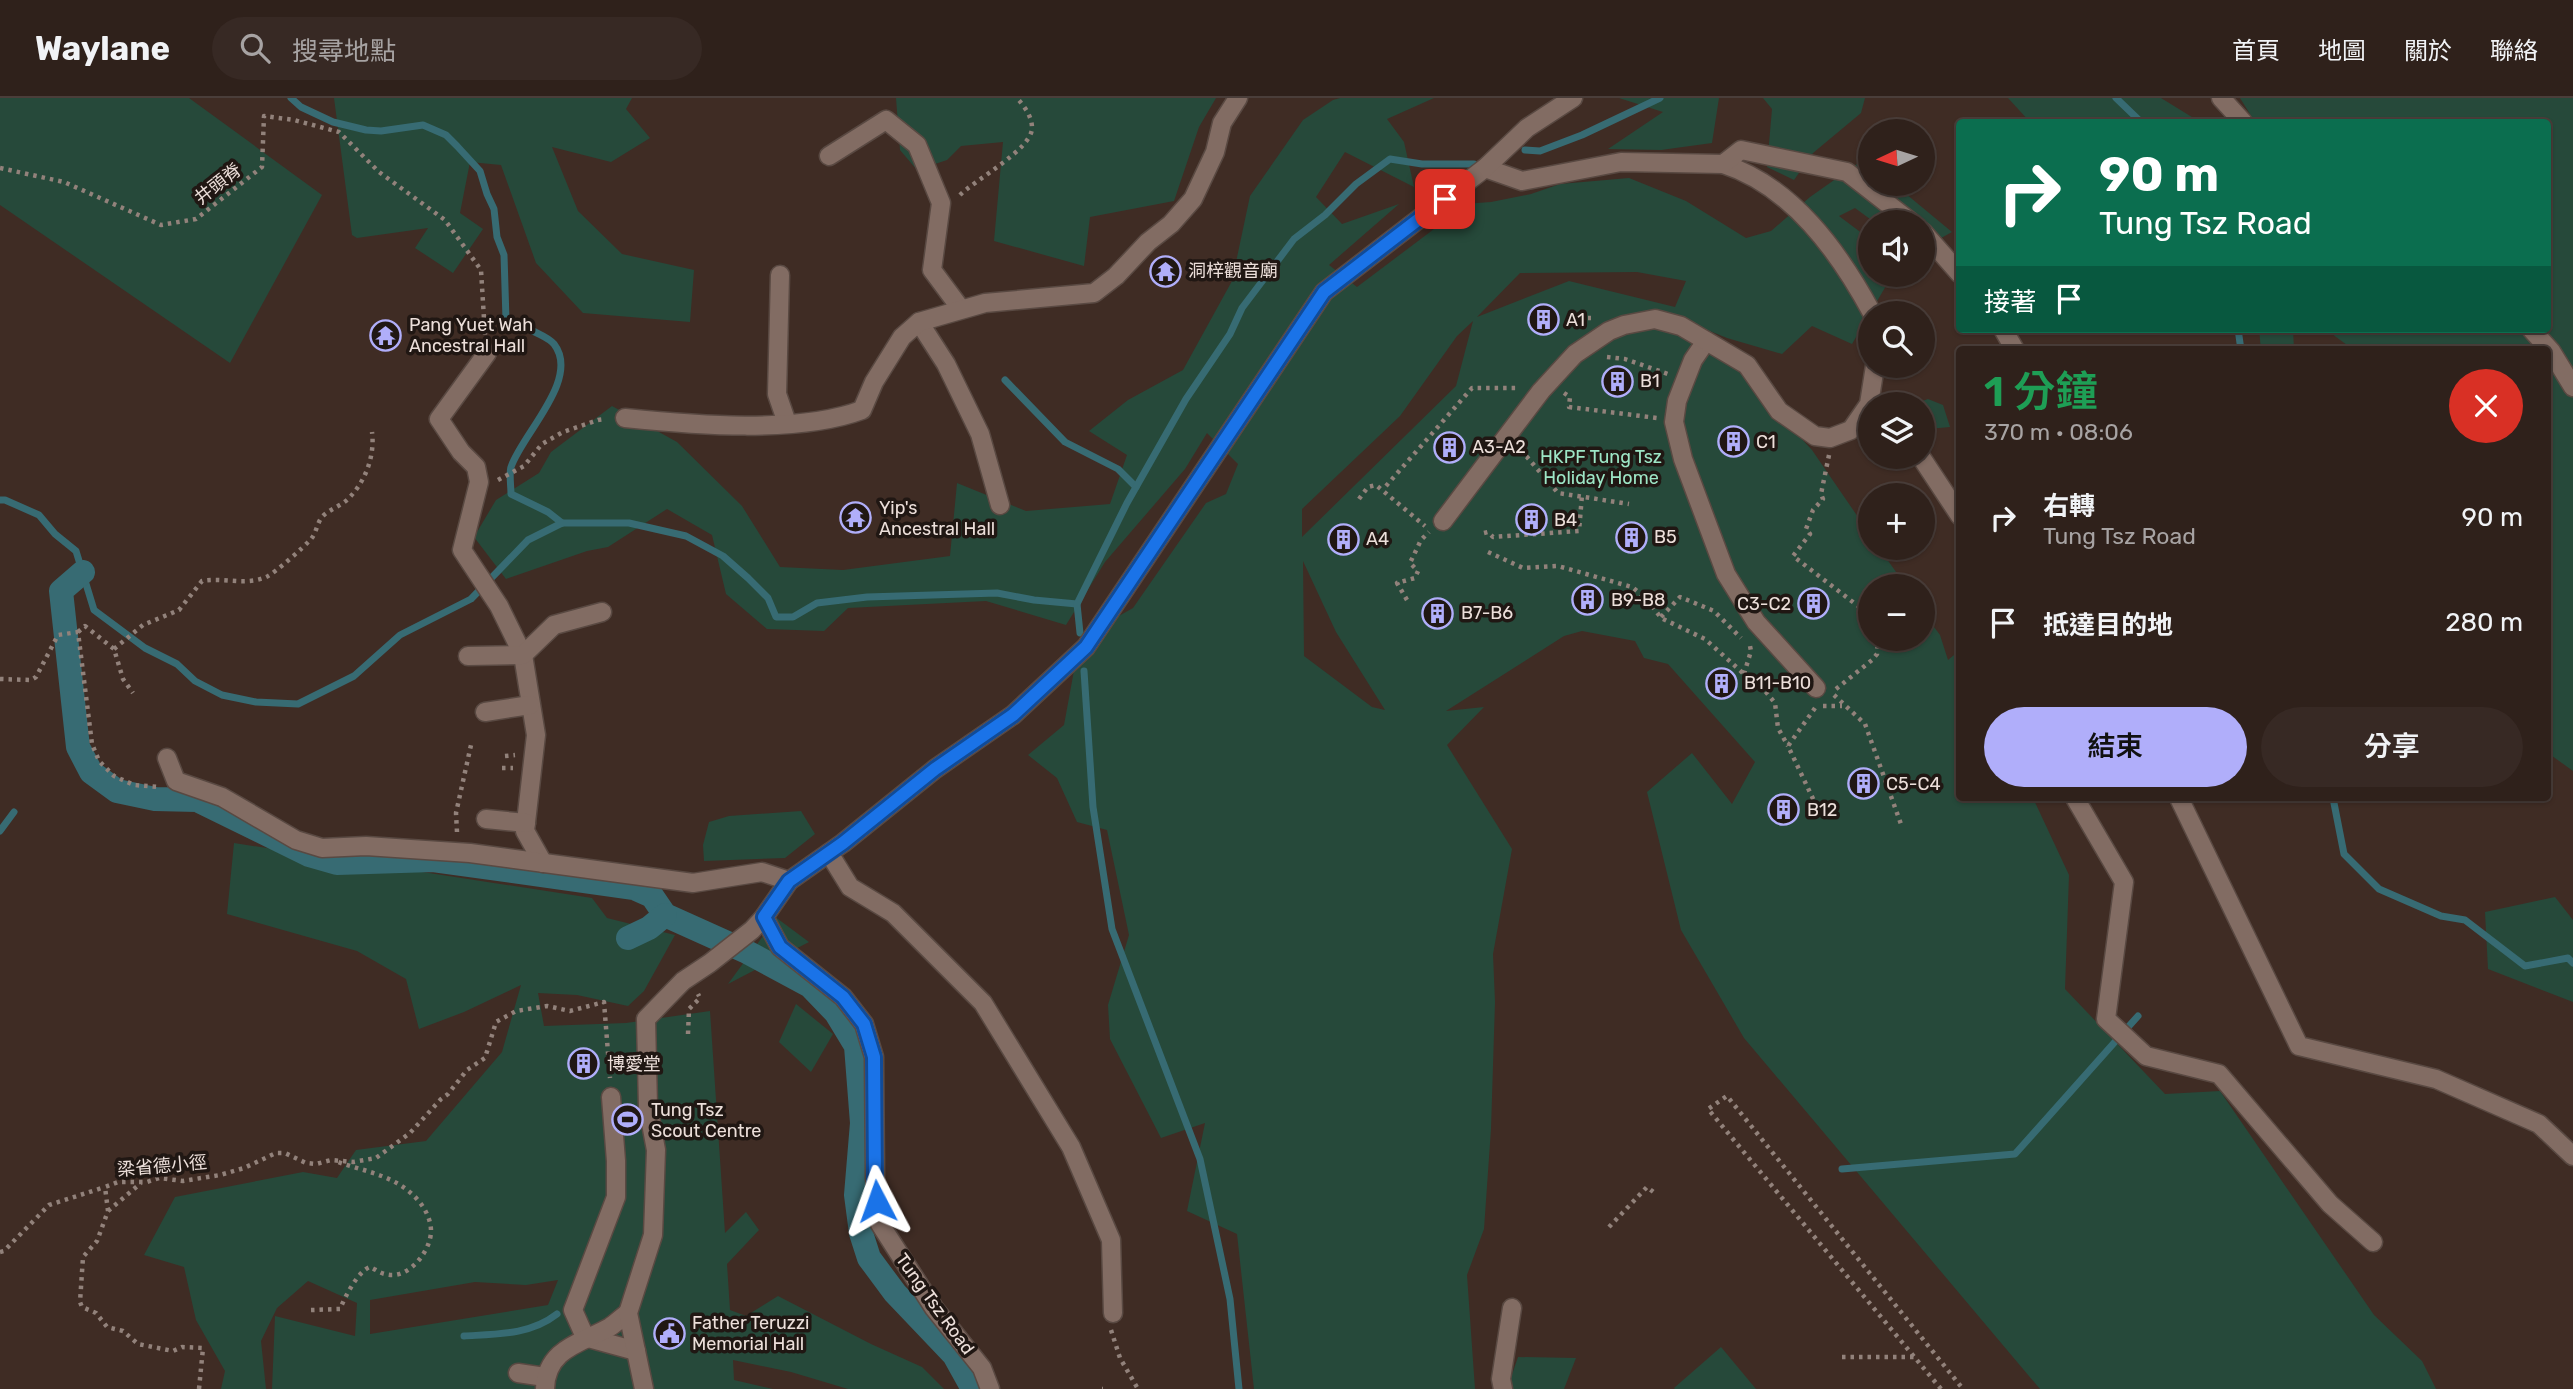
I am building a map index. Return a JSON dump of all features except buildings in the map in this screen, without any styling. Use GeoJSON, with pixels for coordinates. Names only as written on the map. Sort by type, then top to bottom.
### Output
{"type":"FeatureCollection","features":[{"type":"Feature","properties":{"kind":"street"},"geometry":{"type":"LineString","coordinates":[[625,418],[688,425],[787,423],[839,418],[862,410],[874,382],[902,337],[919,322],[985,303],[1094,293],[1171,224],[1193,199],[1215,152],[1222,123],[1238,98]]}},
{"type":"Feature","properties":{"kind":"street"},"geometry":{"type":"LineString","coordinates":[[644,1389],[628,1313],[653,1235],[656,1150],[648,1107],[646,1019],[683,981],[710,963],[758,923],[789,881],[829,853],[935,769],[1013,715],[1086,647],[1324,292],[1485,168],[1527,128],[1571,98]]}},
{"type":"Feature","properties":{"kind":"street"},"geometry":{"type":"LineString","coordinates":[[2221,98],[2240,119]]}},
{"type":"Feature","properties":{"kind":"street"},"geometry":{"type":"LineString","coordinates":[[829,156],[886,120],[917,145],[941,203],[932,270],[961,309]]}},
{"type":"Feature","properties":{"kind":"street"},"geometry":{"type":"LineString","coordinates":[[1723,164],[1741,150],[1847,172],[1896,210]]}},
{"type":"Feature","properties":{"kind":"street"},"geometry":{"type":"LineString","coordinates":[[1485,168],[1522,181],[1621,162],[1723,164],[1742,170],[1770,187],[1811,222],[1866,301]]}},
{"type":"Feature","properties":{"kind":"street"},"geometry":{"type":"LineString","coordinates":[[1935,246],[1956,269]]}},
{"type":"Feature","properties":{"kind":"street"},"geometry":{"type":"LineString","coordinates":[[780,275],[777,394],[787,423]]}},
{"type":"Feature","properties":{"kind":"street"},"geometry":{"type":"LineString","coordinates":[[1435,524],[1541,391],[1576,354],[1617,328],[1655,318],[1681,326],[1747,365],[1779,411],[1815,436],[1830,438],[1851,430],[1858,421]]}},
{"type":"Feature","properties":{"kind":"street"},"geometry":{"type":"LineString","coordinates":[[919,322],[946,364],[981,434],[1000,505]]}},
{"type":"Feature","properties":{"kind":"street"},"geometry":{"type":"LineString","coordinates":[[2535,333],[2547,346]]}},
{"type":"Feature","properties":{"kind":"street"},"geometry":{"type":"LineString","coordinates":[[1706,341],[1693,359],[1676,401],[1674,422],[1683,459],[1726,574],[1756,622],[1823,693]]}},
{"type":"Feature","properties":{"kind":"street"},"geometry":{"type":"LineString","coordinates":[[2551,350],[2573,387]]}},
{"type":"Feature","properties":{"kind":"street"},"geometry":{"type":"LineString","coordinates":[[486,353],[439,419],[461,452],[476,467],[479,482],[462,550],[499,606],[523,655],[536,735],[525,831],[543,863]]}},
{"type":"Feature","properties":{"kind":"street"},"geometry":{"type":"LineString","coordinates":[[1929,469],[1956,510]]}},
{"type":"Feature","properties":{"kind":"street"},"geometry":{"type":"LineString","coordinates":[[468,656],[523,655],[554,625],[602,612]]}},
{"type":"Feature","properties":{"kind":"street"},"geometry":{"type":"LineString","coordinates":[[485,712],[530,705]]}},
{"type":"Feature","properties":{"kind":"street"},"geometry":{"type":"LineString","coordinates":[[167,758],[176,781],[222,797],[296,840],[322,848],[366,846],[470,853],[693,883],[762,872],[789,881]]}},
{"type":"Feature","properties":{"kind":"street"},"geometry":{"type":"LineString","coordinates":[[2078,801],[2124,883],[2106,1019],[2146,1056],[2219,1074],[2330,1204],[2373,1242]]}},
{"type":"Feature","properties":{"kind":"street"},"geometry":{"type":"LineString","coordinates":[[2180,801],[2299,1046],[2436,1079],[2539,1124],[2573,1156]]}},
{"type":"Feature","properties":{"kind":"street"},"geometry":{"type":"LineString","coordinates":[[486,819],[526,824]]}},
{"type":"Feature","properties":{"kind":"street"},"geometry":{"type":"LineString","coordinates":[[829,853],[850,887],[892,913],[983,1003],[990,1014],[1071,1147],[1111,1240],[1113,1313]]}},
{"type":"Feature","properties":{"kind":"street","name":"Tung Tsz Road"},"geometry":{"type":"LineString","coordinates":[[758,923],[780,947],[843,997],[864,1024],[874,1057],[875,1178],[880,1224],[934,1308],[982,1368],[990,1389]]}},
{"type":"Feature","properties":{"kind":"street"},"geometry":{"type":"LineString","coordinates":[[585,1337],[573,1310],[617,1197],[611,1097]]}},
{"type":"Feature","properties":{"kind":"street"},"geometry":{"type":"LineString","coordinates":[[1503,1389],[1501,1379],[1512,1308]]}},
{"type":"Feature","properties":{"kind":"street"},"geometry":{"type":"LineString","coordinates":[[518,1373],[545,1383],[564,1349],[610,1327],[628,1313]]}},
{"type":"Feature","properties":{"kind":"street"},"geometry":{"type":"LineString","coordinates":[[585,1337],[636,1351]]}},
{"type":"Feature","properties":{"kind":"path"},"geometry":{"type":"LineString","coordinates":[[940,211],[950,214],[956,200],[971,184],[1018,151],[1028,139],[1032,130],[1030,117],[1017,98]]}},
{"type":"Feature","properties":{"kind":"path","name":"井頭脊"},"geometry":{"type":"LineString","coordinates":[[0,168],[64,182],[162,225],[196,219],[262,167],[264,116],[294,120],[339,132],[379,172],[445,220],[481,270],[486,353]]}},
{"type":"Feature","properties":{"kind":"path"},"geometry":{"type":"LineString","coordinates":[[1571,317],[1602,318]]}},
{"type":"Feature","properties":{"kind":"path"},"geometry":{"type":"LineString","coordinates":[[1576,354],[1589,364],[1602,357],[1626,359],[1661,373],[1666,371],[1671,377]]}},
{"type":"Feature","properties":{"kind":"path"},"geometry":{"type":"LineString","coordinates":[[1386,486],[1472,388],[1522,388]]}},
{"type":"Feature","properties":{"kind":"path"},"geometry":{"type":"LineString","coordinates":[[1570,402],[1569,407],[1648,416]]}},
{"type":"Feature","properties":{"kind":"path"},"geometry":{"type":"LineString","coordinates":[[498,480],[524,466],[542,444],[563,432],[598,420],[625,418]]}},
{"type":"Feature","properties":{"kind":"path"},"geometry":{"type":"LineString","coordinates":[[116,647],[140,627],[179,610],[202,581],[214,579],[242,582],[262,579],[275,573],[312,538],[322,517],[350,497],[362,482],[374,446],[372,432]]}},
{"type":"Feature","properties":{"kind":"path"},"geometry":{"type":"LineString","coordinates":[[1830,444],[1821,494],[1823,499],[1813,510],[1809,520],[1806,529],[1810,534],[1793,556],[1858,605]]}},
{"type":"Feature","properties":{"kind":"path"},"geometry":{"type":"LineString","coordinates":[[1509,446],[1527,457],[1558,493],[1629,504]]}},
{"type":"Feature","properties":{"kind":"path"},"geometry":{"type":"LineString","coordinates":[[1359,499],[1368,487],[1376,485],[1435,524],[1421,540],[1410,563],[1418,571],[1415,578],[1397,583],[1408,600]]}},
{"type":"Feature","properties":{"kind":"path"},"geometry":{"type":"LineString","coordinates":[[1484,533],[1488,532],[1493,537],[1579,531],[1582,495]]}},
{"type":"Feature","properties":{"kind":"path"},"geometry":{"type":"LineString","coordinates":[[1488,552],[1523,568],[1558,566],[1632,587],[1647,599],[1661,618],[1705,639],[1744,674],[1756,680],[1775,703],[1778,728],[1815,803]]}},
{"type":"Feature","properties":{"kind":"path"},"geometry":{"type":"LineString","coordinates":[[1661,618],[1679,597],[1714,611],[1750,646],[1749,661],[1744,674]]}},
{"type":"Feature","properties":{"kind":"path"},"geometry":{"type":"LineString","coordinates":[[0,679],[31,680],[36,677],[58,635],[77,632],[85,626],[116,647],[124,679],[133,693]]}},
{"type":"Feature","properties":{"kind":"path"},"geometry":{"type":"LineString","coordinates":[[77,632],[92,744],[99,761],[114,776],[134,785],[163,787],[176,781]]}},
{"type":"Feature","properties":{"kind":"path"},"geometry":{"type":"LineString","coordinates":[[1788,746],[1815,709],[1823,693],[1872,660],[1877,651]]}},
{"type":"Feature","properties":{"kind":"path"},"geometry":{"type":"LineString","coordinates":[[1823,693],[1865,724],[1902,827]]}},
{"type":"Feature","properties":{"kind":"path"},"geometry":{"type":"LineString","coordinates":[[1822,706],[1843,706]]}},
{"type":"Feature","properties":{"kind":"path"},"geometry":{"type":"LineString","coordinates":[[470,853],[455,827],[471,745]]}},
{"type":"Feature","properties":{"kind":"path","name":"梁省德小徑"},"geometry":{"type":"LineString","coordinates":[[199,1389],[203,1348],[182,1347],[173,1351],[138,1344],[123,1331],[107,1327],[96,1313],[82,1307],[80,1301],[83,1257],[97,1241],[108,1211],[106,1187],[118,1182],[141,1182],[152,1178],[183,1181],[220,1175],[244,1168],[276,1153],[285,1153],[306,1163],[331,1160],[353,1162],[376,1158],[392,1147],[449,1094],[467,1070],[485,1058],[496,1022],[516,1011],[547,1006],[570,1010],[604,1002],[611,1097]]}},
{"type":"Feature","properties":{"kind":"path"},"geometry":{"type":"LineString","coordinates":[[1941,1389],[1708,1109],[1727,1096],[1964,1389]]}},
{"type":"Feature","properties":{"kind":"path"},"geometry":{"type":"LineString","coordinates":[[311,1310],[340,1309],[354,1286],[356,1276],[363,1269],[370,1267],[386,1275],[409,1269],[419,1260],[430,1241],[432,1228],[424,1207],[412,1194],[392,1180],[331,1160]]}},
{"type":"Feature","properties":{"kind":"path"},"geometry":{"type":"LineString","coordinates":[[108,1211],[141,1182]]}},
{"type":"Feature","properties":{"kind":"path"},"geometry":{"type":"LineString","coordinates":[[0,1252],[49,1205],[106,1187]]}},
{"type":"Feature","properties":{"kind":"path"},"geometry":{"type":"LineString","coordinates":[[1609,1227],[1647,1187],[1656,1194]]}},
{"type":"Feature","properties":{"kind":"path"},"geometry":{"type":"LineString","coordinates":[[1113,1313],[1111,1325],[1114,1346],[1138,1389]]}},
{"type":"Feature","properties":{"kind":"path"},"geometry":{"type":"LineString","coordinates":[[1842,1357],[1916,1357]]}},
{"type":"Feature","properties":{"kind":"green space"},"geometry":{"type":"Polygon","coordinates":[[[0,98],[189,98],[322,195],[230,363],[0,205],[0,98]]]}},
{"type":"Feature","properties":{"kind":"green space"},"geometry":{"type":"Polygon","coordinates":[[[334,98],[632,98],[626,109],[650,138],[611,162],[552,147],[578,211],[622,254],[694,270],[690,322],[583,313],[536,263],[501,165],[470,162],[460,213],[483,229],[453,273],[415,248],[428,228],[357,238],[352,235],[334,98]]]}},
{"type":"Feature","properties":{"kind":"green space"},"geometry":{"type":"Polygon","coordinates":[[[896,98],[1216,98],[1199,127],[1174,201],[1090,217],[1084,266],[994,241],[1003,142],[961,146],[947,160],[917,170],[900,150],[896,98]]]}},
{"type":"Feature","properties":{"kind":"green space","name":"HKPF Tung Tsz Holiday Home"},"geometry":{"type":"Polygon","coordinates":[[[1434,98],[1387,119],[1404,142],[1414,187],[1345,152],[1316,197],[1342,224],[1399,204],[1329,265],[1357,287],[1463,204],[1531,194],[1560,184],[1629,178],[1686,201],[1746,238],[1771,231],[1810,197],[1858,163],[1858,196],[1908,196],[1925,210],[1858,210],[1855,208],[1839,216],[1858,230],[1858,287],[1885,287],[1877,301],[1858,301],[1858,334],[1852,344],[1812,326],[1782,354],[1727,338],[1695,325],[1812,450],[1858,517],[1858,560],[1888,560],[1897,574],[1858,574],[1858,651],[1935,651],[1935,628],[1948,660],[1956,653],[1956,801],[2034,801],[2069,875],[2065,989],[2165,1094],[2220,1091],[2374,1315],[2422,1361],[2436,1389],[2040,1389],[1744,1038],[1681,930],[1647,792],[1692,753],[1732,804],[1755,762],[1668,664],[1644,658],[1635,641],[1582,631],[1564,636],[1446,711],[1484,707],[1447,745],[1512,849],[1493,954],[1495,1002],[1491,1129],[1484,1229],[1467,1275],[1475,1389],[1254,1389],[1237,1234],[1187,1211],[1205,1123],[1161,1138],[1110,1039],[1108,1005],[1129,935],[1107,830],[1077,822],[1057,778],[1028,755],[1064,725],[1075,665],[1085,635],[1133,608],[1206,503],[1226,494],[1238,464],[1207,433],[1185,469],[1105,562],[1066,625],[986,601],[848,608],[824,631],[767,629],[726,594],[712,535],[667,509],[608,547],[587,551],[506,579],[474,537],[496,500],[539,473],[551,452],[612,406],[677,442],[742,506],[780,567],[843,570],[950,556],[957,483],[1026,511],[1110,504],[1127,455],[1089,431],[1128,400],[1183,370],[1232,281],[1250,196],[1303,120],[1333,100],[1434,98]],[[1637,272],[1520,273],[1477,317],[1569,281],[1675,307],[1686,281],[1637,272]],[[1473,321],[1457,336],[1400,416],[1302,509],[1302,537],[1456,386],[1473,321]],[[1303,561],[1304,656],[1372,707],[1385,710],[1336,632],[1303,561]]]}},
{"type":"Feature","properties":{"kind":"green space"},"geometry":{"type":"Polygon","coordinates":[[[1619,98],[1719,98],[1712,143],[1661,150],[1608,149],[1663,112],[1619,98]]]}},
{"type":"Feature","properties":{"kind":"green space"},"geometry":{"type":"Polygon","coordinates":[[[1763,98],[1865,98],[1861,113],[1813,153],[1794,180],[1767,167],[1772,109],[1763,98]]]}},
{"type":"Feature","properties":{"kind":"green space"},"geometry":{"type":"Polygon","coordinates":[[[2008,98],[2161,98],[2195,119],[2027,119],[2008,98]]]}},
{"type":"Feature","properties":{"kind":"green space"},"geometry":{"type":"Polygon","coordinates":[[[2240,98],[2573,98],[2573,771],[2551,755],[2551,346],[2348,346],[2331,333],[2551,333],[2551,119],[2253,119],[2240,98]]]}},
{"type":"Feature","properties":{"kind":"green space"},"geometry":{"type":"Polygon","coordinates":[[[1935,218],[1952,232],[1935,241],[1935,218]]]}},
{"type":"Feature","properties":{"kind":"green space"},"geometry":{"type":"Polygon","coordinates":[[[2259,333],[2293,333],[2294,346],[2261,346],[2259,333]]]}},
{"type":"Feature","properties":{"kind":"green space"},"geometry":{"type":"Polygon","coordinates":[[[1935,402],[1943,405],[1950,427],[1935,428],[1935,402]]]}},
{"type":"Feature","properties":{"kind":"green space"},"geometry":{"type":"Polygon","coordinates":[[[801,811],[815,834],[785,858],[704,861],[703,845],[709,822],[729,816],[801,811]]]}},
{"type":"Feature","properties":{"kind":"green space"},"geometry":{"type":"Polygon","coordinates":[[[234,843],[592,898],[607,918],[675,935],[644,991],[628,1006],[577,995],[538,993],[544,1026],[626,1023],[710,1011],[725,1233],[746,1212],[759,1230],[727,1264],[730,1310],[746,1316],[778,1296],[922,1367],[944,1389],[848,1389],[791,1372],[733,1360],[734,1380],[773,1389],[272,1389],[275,1316],[355,1336],[357,1303],[308,1281],[277,1308],[261,1341],[266,1389],[221,1389],[225,1371],[196,1320],[184,1267],[144,1255],[175,1197],[303,1172],[337,1178],[356,1150],[426,1141],[502,1052],[521,985],[464,1012],[419,1029],[406,979],[357,951],[227,914],[234,843]],[[558,1280],[526,1285],[475,1282],[370,1300],[370,1334],[548,1305],[558,1280]]]}},
{"type":"Feature","properties":{"kind":"green space"},"geometry":{"type":"Polygon","coordinates":[[[2555,897],[2573,920],[2573,1002],[2488,969],[2485,912],[2555,897]]]}},
{"type":"Feature","properties":{"kind":"green space"},"geometry":{"type":"Polygon","coordinates":[[[774,916],[809,942],[728,984],[763,936],[774,916]]]}},
{"type":"Feature","properties":{"kind":"green space"},"geometry":{"type":"Polygon","coordinates":[[[796,1004],[833,1034],[811,1072],[779,1042],[796,1004]]]}},
{"type":"Feature","properties":{"kind":"green space"},"geometry":{"type":"Polygon","coordinates":[[[1721,1347],[1756,1389],[1674,1388],[1721,1347]]]}},
{"type":"Feature","properties":{"kind":"green space"},"geometry":{"type":"Polygon","coordinates":[[[1518,1357],[1576,1358],[1564,1389],[1507,1389],[1518,1357]]]}},
{"type":"Feature","properties":{"kind":"waterway"},"geometry":{"type":"LineString","coordinates":[[291,98],[301,107],[333,122],[366,130],[381,131],[423,125],[446,135],[480,171],[494,209],[497,237],[504,255],[506,320],[545,337],[554,344],[560,358],[560,373],[555,390],[511,467],[511,494],[548,512],[562,523]]}},
{"type":"Feature","properties":{"kind":"waterway"},"geometry":{"type":"LineString","coordinates":[[1525,150],[1540,151],[1582,135],[1660,98]]}},
{"type":"Feature","properties":{"kind":"waterway"},"geometry":{"type":"LineString","coordinates":[[2116,98],[2138,119]]}},
{"type":"Feature","properties":{"kind":"waterway"},"geometry":{"type":"LineString","coordinates":[[1080,633],[1077,604],[1127,503],[1186,399],[1230,334],[1242,308],[1294,239],[1325,215],[1356,184],[1390,159],[1422,164],[1474,164]]}},
{"type":"Feature","properties":{"kind":"waterway"},"geometry":{"type":"LineString","coordinates":[[2239,333],[2240,346]]}},
{"type":"Feature","properties":{"kind":"waterway"},"geometry":{"type":"LineString","coordinates":[[1005,380],[1065,442],[1118,469],[1136,487]]}},
{"type":"Feature","properties":{"kind":"waterway"},"geometry":{"type":"LineString","coordinates":[[0,500],[39,515],[55,534],[76,551],[94,610],[145,648],[177,664],[195,681],[222,695],[256,702],[298,704],[354,676],[400,635],[471,599],[528,540],[562,523],[629,523],[686,536],[723,556],[748,578],[768,598],[776,617],[793,617],[817,603],[867,597],[997,593],[1077,604]]}},
{"type":"Feature","properties":{"kind":"waterway"},"geometry":{"type":"LineString","coordinates":[[83,572],[61,591],[78,747],[91,772],[117,791],[155,799],[197,800],[309,855],[337,863],[433,860],[634,888],[652,896],[665,915],[745,951],[810,986],[836,1013],[856,1046],[862,1123],[856,1195],[861,1233],[869,1258],[895,1293],[954,1355],[973,1389]]}},
{"type":"Feature","properties":{"kind":"waterway"},"geometry":{"type":"LineString","coordinates":[[1084,671],[1093,807],[1112,929],[1200,1159],[1230,1299],[1239,1389]]}},
{"type":"Feature","properties":{"kind":"waterway"},"geometry":{"type":"LineString","coordinates":[[2334,801],[2344,854],[2379,889],[2441,916],[2465,920],[2525,966],[2568,958],[2573,963]]}},
{"type":"Feature","properties":{"kind":"waterway"},"geometry":{"type":"LineString","coordinates":[[0,831],[14,812]]}},
{"type":"Feature","properties":{"kind":"waterway"},"geometry":{"type":"LineString","coordinates":[[628,938],[649,928],[665,915]]}},
{"type":"Feature","properties":{"kind":"waterway"},"geometry":{"type":"LineString","coordinates":[[1842,1169],[2015,1154],[2138,1016]]}},
{"type":"Feature","properties":{"kind":"waterway"},"geometry":{"type":"LineString","coordinates":[[464,1336],[524,1330],[557,1314]]}},
{"type":"Feature","properties":{"kind":"place","name":"洞梓觀音廟"},"geometry":{"type":"Point","coordinates":[1165,271]}},
{"type":"Feature","properties":{"kind":"place","name":"A1"},"geometry":{"type":"Point","coordinates":[1543,320]}},
{"type":"Feature","properties":{"kind":"place","name":"Pang Yuet Wah Ancestral Hall"},"geometry":{"type":"Point","coordinates":[386,335]}},
{"type":"Feature","properties":{"kind":"place","name":"B1"},"geometry":{"type":"Point","coordinates":[1617,381]}},
{"type":"Feature","properties":{"kind":"place","name":"C1"},"geometry":{"type":"Point","coordinates":[1733,442]}},
{"type":"Feature","properties":{"kind":"place","name":"A3-A2"},"geometry":{"type":"Point","coordinates":[1449,447]}},
{"type":"Feature","properties":{"kind":"place","name":"Yip's Ancestral Hall"},"geometry":{"type":"Point","coordinates":[856,518]}},
{"type":"Feature","properties":{"kind":"place","name":"B4"},"geometry":{"type":"Point","coordinates":[1531,520]}},
{"type":"Feature","properties":{"kind":"place","name":"B5"},"geometry":{"type":"Point","coordinates":[1631,537]}},
{"type":"Feature","properties":{"kind":"place","name":"A4"},"geometry":{"type":"Point","coordinates":[1343,539]}},
{"type":"Feature","properties":{"kind":"place","name":"B9-B8"},"geometry":{"type":"Point","coordinates":[1588,600]}},
{"type":"Feature","properties":{"kind":"place","name":"C3-C2"},"geometry":{"type":"Point","coordinates":[1814,604]}},
{"type":"Feature","properties":{"kind":"place","name":"B7-B6"},"geometry":{"type":"Point","coordinates":[1438,613]}},
{"type":"Feature","properties":{"kind":"place","name":"B11-B10"},"geometry":{"type":"Point","coordinates":[1721,683]}},
{"type":"Feature","properties":{"kind":"place","name":"C5-C4"},"geometry":{"type":"Point","coordinates":[1863,784]}},
{"type":"Feature","properties":{"kind":"place","name":"B12"},"geometry":{"type":"Point","coordinates":[1784,810]}},
{"type":"Feature","properties":{"kind":"place","name":"博愛堂"},"geometry":{"type":"Point","coordinates":[584,1064]}},
{"type":"Feature","properties":{"kind":"place","name":"Tung Tsz Scout Centre"},"geometry":{"type":"Point","coordinates":[628,1120]}},
{"type":"Feature","properties":{"kind":"place","name":"Father Teruzzi Memorial Hall"},"geometry":{"type":"Point","coordinates":[669,1333]}},
{"type":"Feature","properties":{"kind":"route"},"geometry":{"type":"LineString","coordinates":[[877,1201],[874,1057],[864,1024],[843,997],[780,947],[764,917],[789,881],[843,843],[935,769],[1013,715],[1086,647],[1324,292],[1445,199]]}}]}
